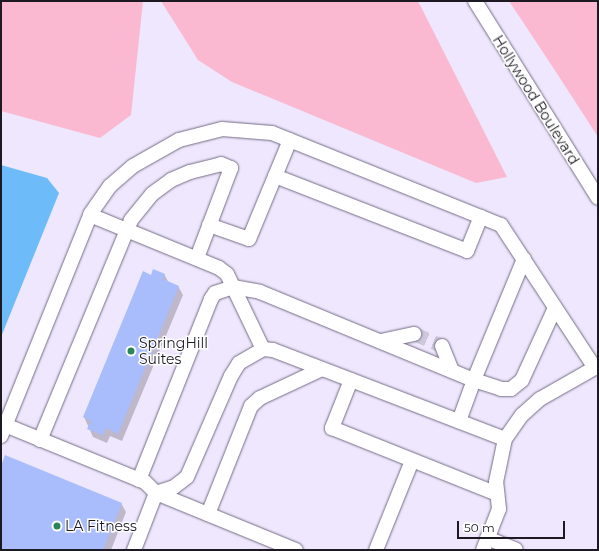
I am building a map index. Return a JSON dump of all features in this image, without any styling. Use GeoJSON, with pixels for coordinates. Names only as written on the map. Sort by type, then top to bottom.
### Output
{"type":"FeatureCollection","features":[{"type":"Feature","properties":{"kind":"street","name":"Hollywood Boulevard"},"geometry":{"type":"LineString","coordinates":[[475,1],[598,198]]}},
{"type":"Feature","properties":{"kind":"street"},"geometry":{"type":"LineString","coordinates":[[296,550],[156,493],[139,480],[40,440],[3,431],[90,215],[110,186],[127,171],[179,140],[222,129],[272,133],[501,225],[555,308],[596,366],[540,399],[522,415],[505,439],[498,466],[497,494],[499,509],[485,544],[516,550]]}},
{"type":"Feature","properties":{"kind":"street"},"geometry":{"type":"LineString","coordinates":[[209,225],[249,239],[290,140]]}},
{"type":"Feature","properties":{"kind":"street"},"geometry":{"type":"LineString","coordinates":[[40,440],[125,229],[152,194],[171,180],[190,172],[221,164],[231,168],[197,258]]}},
{"type":"Feature","properties":{"kind":"street"},"geometry":{"type":"LineString","coordinates":[[275,176],[467,251],[481,217]]}},
{"type":"Feature","properties":{"kind":"street"},"geometry":{"type":"LineString","coordinates":[[90,215],[197,258],[223,271],[263,349]]}},
{"type":"Feature","properties":{"kind":"street"},"geometry":{"type":"LineString","coordinates":[[459,421],[474,380],[524,259]]}},
{"type":"Feature","properties":{"kind":"street"},"geometry":{"type":"LineString","coordinates":[[139,480],[211,299],[216,294],[233,288],[260,292],[474,380],[502,389],[511,389],[522,380],[555,308]]}},
{"type":"Feature","properties":{"kind":"street"},"geometry":{"type":"LineString","coordinates":[[381,341],[414,334]]}},
{"type":"Feature","properties":{"kind":"street"},"geometry":{"type":"LineString","coordinates":[[442,346],[452,371]]}},
{"type":"Feature","properties":{"kind":"street"},"geometry":{"type":"LineString","coordinates":[[156,493],[174,487],[187,477],[231,376],[239,363],[263,349],[273,350],[505,439]]}},
{"type":"Feature","properties":{"kind":"street"},"geometry":{"type":"LineString","coordinates":[[208,514],[251,406],[260,398],[322,369]]}},
{"type":"Feature","properties":{"kind":"street"},"geometry":{"type":"LineString","coordinates":[[351,380],[332,428],[497,494]]}},
{"type":"Feature","properties":{"kind":"street"},"geometry":{"type":"LineString","coordinates":[[376,550],[412,460]]}},
{"type":"Feature","properties":{"kind":"street"},"geometry":{"type":"LineString","coordinates":[[134,550],[156,493]]}},
{"type":"Feature","properties":{"kind":"shaded area"},"geometry":{"type":"Polygon","coordinates":[[[1,1],[143,1],[131,115],[100,138],[1,111],[1,1]]]}},
{"type":"Feature","properties":{"kind":"shaded area"},"geometry":{"type":"Polygon","coordinates":[[[161,1],[418,1],[507,177],[476,183],[232,82],[198,60],[161,1]]]}},
{"type":"Feature","properties":{"kind":"shaded area"},"geometry":{"type":"Polygon","coordinates":[[[509,1],[598,1],[598,137],[556,72],[509,1]]]}},
{"type":"Feature","properties":{"kind":"water"},"geometry":{"type":"Polygon","coordinates":[[[1,165],[47,178],[59,193],[1,337],[1,165]]]}},
{"type":"Feature","properties":{"kind":"building","name":"SpringHill Suites"},"geometry":{"type":"Polygon","coordinates":[[[153,269],[165,274],[163,279],[179,286],[118,434],[106,428],[103,435],[87,429],[91,421],[83,417],[143,271],[151,275],[153,269]]]}},
{"type":"Feature","properties":{"kind":"building","name":"LA Fitness"},"geometry":{"type":"Polygon","coordinates":[[[5,455],[122,503],[103,550],[1,550],[1,466],[5,455]]]}},
{"type":"Feature","properties":{"kind":"tunnel"},"geometry":{"type":"LineString","coordinates":[[414,334],[442,346]]}},
{"type":"Feature","properties":{"kind":"place","name":"SpringHill Suites"},"geometry":{"type":"Point","coordinates":[131,351]}},
{"type":"Feature","properties":{"kind":"place","name":"LA Fitness"},"geometry":{"type":"Point","coordinates":[57,526]}}]}
